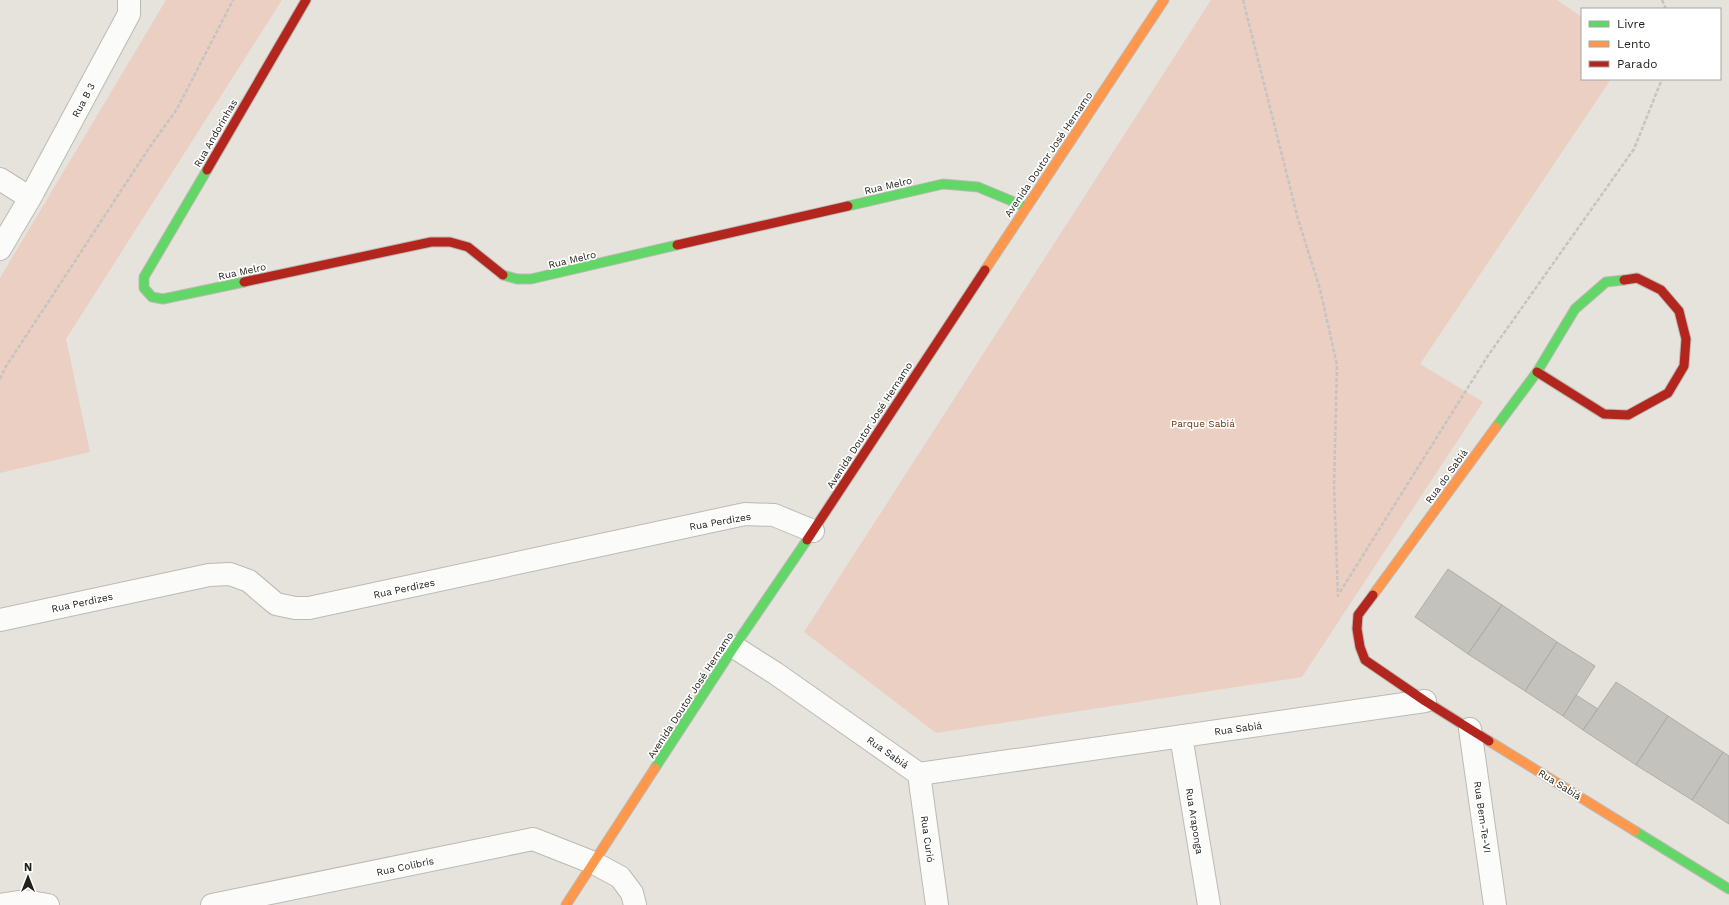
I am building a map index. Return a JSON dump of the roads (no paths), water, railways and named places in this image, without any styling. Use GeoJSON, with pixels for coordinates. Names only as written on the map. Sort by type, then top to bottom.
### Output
{"type":"FeatureCollection","features":[{"type":"Feature","properties":{"kind":"street","name":"Rua B 3"},"geometry":{"type":"LineString","coordinates":[[0,249],[30,198],[129,14],[129,0]]}},
{"type":"Feature","properties":{"kind":"street","name":"Rua Andorinhas"},"geometry":{"type":"LineString","coordinates":[[144,278],[306,0]]}},
{"type":"Feature","properties":{"kind":"street","name":"Avenida Doutor José Hernamo"},"geometry":{"type":"LineString","coordinates":[[566,905],[734,647],[813,531],[1164,0]]}},
{"type":"Feature","properties":{"kind":"street"},"geometry":{"type":"LineString","coordinates":[[0,179],[30,198]]}},
{"type":"Feature","properties":{"kind":"street","name":"Rua Melro"},"geometry":{"type":"LineString","coordinates":[[144,278],[144,288],[152,297],[163,299],[431,242],[450,242],[468,247],[501,275],[517,279],[531,280],[943,184],[978,187],[1026,207]]}},
{"type":"Feature","properties":{"kind":"street","name":"Rua do Sabiá"},"geometry":{"type":"LineString","coordinates":[[1425,701],[1365,660],[1360,647],[1357,629],[1358,615],[1536,372],[1575,310],[1606,282],[1637,278],[1661,290],[1679,311],[1686,340],[1684,366],[1668,393],[1628,415],[1604,414],[1536,372]]}},
{"type":"Feature","properties":{"kind":"street","name":"Rua Perdizes"},"geometry":{"type":"LineString","coordinates":[[0,620],[209,575],[230,574],[249,581],[276,604],[295,608],[309,608],[745,514],[774,515],[813,531]]}},
{"type":"Feature","properties":{"kind":"street","name":"Rua Sabiá"},"geometry":{"type":"LineString","coordinates":[[734,647],[775,673],[919,774],[1425,701],[1729,889]]}},
{"type":"Feature","properties":{"kind":"street","name":"Rua Bem-Te-VI"},"geometry":{"type":"LineString","coordinates":[[1470,729],[1495,905]]}},
{"type":"Feature","properties":{"kind":"street","name":"Rua Araponga"},"geometry":{"type":"LineString","coordinates":[[1181,736],[1209,905]]}},
{"type":"Feature","properties":{"kind":"street","name":"Rua Curió"},"geometry":{"type":"LineString","coordinates":[[919,774],[936,905]]}},
{"type":"Feature","properties":{"kind":"street","name":"Rua Colibris"},"geometry":{"type":"LineString","coordinates":[[212,905],[533,839],[594,863],[620,877],[632,892],[635,905]]}},
{"type":"Feature","properties":{"kind":"street"},"geometry":{"type":"LineString","coordinates":[[0,905],[25,901],[48,905]]}},
{"type":"Feature","properties":{"kind":"park label","name":"Parque Sabiá"},"geometry":{"type":"Point","coordinates":[1203,423]}}]}
